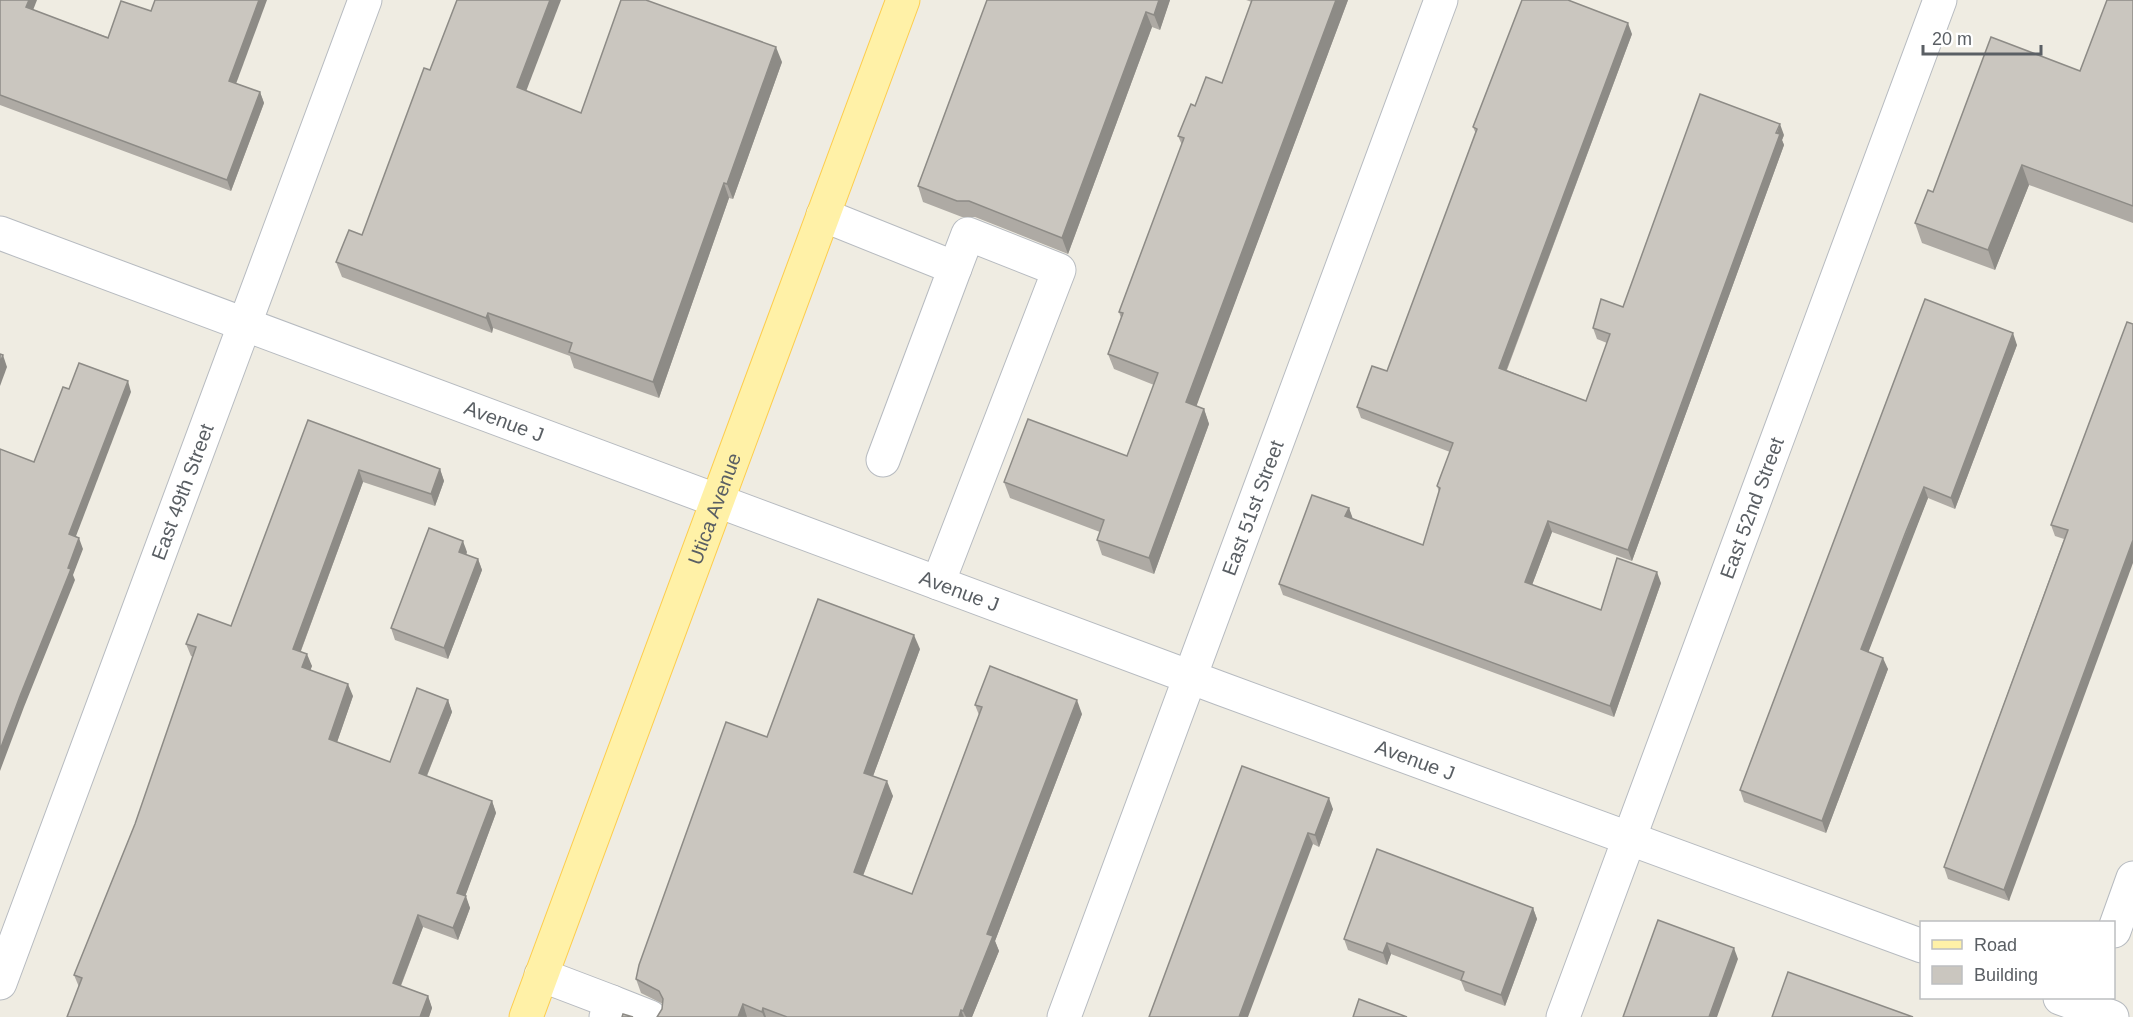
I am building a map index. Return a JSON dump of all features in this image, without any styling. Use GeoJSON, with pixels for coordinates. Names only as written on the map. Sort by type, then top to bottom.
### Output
{"type":"FeatureCollection","features":[{"type":"Feature","properties":{"kind":"main road","name":"Utica Avenue"},"geometry":{"type":"LineString","coordinates":[[526,1017],[903,0]]}},
{"type":"Feature","properties":{"kind":"street","name":"East 49th Street"},"geometry":{"type":"LineString","coordinates":[[0,983],[365,0]]}},
{"type":"Feature","properties":{"kind":"street","name":"East 51st Street"},"geometry":{"type":"LineString","coordinates":[[1064,1017],[1441,0]]}},
{"type":"Feature","properties":{"kind":"street","name":"East 52nd Street"},"geometry":{"type":"LineString","coordinates":[[1563,1017],[1940,0]]}},
{"type":"Feature","properties":{"kind":"street"},"geometry":{"type":"LineString","coordinates":[[823,215],[955,268]]}},
{"type":"Feature","properties":{"kind":"street","name":"Avenue J"},"geometry":{"type":"LineString","coordinates":[[0,233],[1190,677],[1920,945]]}},
{"type":"Feature","properties":{"kind":"street"},"geometry":{"type":"LineString","coordinates":[[884,460],[968,234],[1059,270],[938,583]]}},
{"type":"Feature","properties":{"kind":"street"},"geometry":{"type":"LineString","coordinates":[[2115,928],[2133,878]]}},
{"type":"Feature","properties":{"kind":"street"},"geometry":{"type":"LineString","coordinates":[[542,975],[609,1010],[650,1017]]}},
{"type":"Feature","properties":{"kind":"building"},"geometry":{"type":"Polygon","coordinates":[[[0,0],[29,0],[26,7],[108,38],[121,1],[151,11],[155,0],[259,0],[229,81],[260,92],[227,180],[0,95],[0,0]]]}},
{"type":"Feature","properties":{"kind":"building"},"geometry":{"type":"Polygon","coordinates":[[[457,0],[550,0],[517,87],[581,113],[621,0],[646,0],[776,47],[727,184],[724,183],[653,382],[569,352],[572,343],[488,313],[486,318],[336,262],[349,230],[362,235],[424,68],[430,70],[457,0]]]}},
{"type":"Feature","properties":{"kind":"building"},"geometry":{"type":"Polygon","coordinates":[[[987,0],[1159,0],[1154,15],[1146,12],[1062,238],[969,201],[957,201],[918,186],[987,0]]]}},
{"type":"Feature","properties":{"kind":"building"},"geometry":{"type":"Polygon","coordinates":[[[1252,0],[1336,0],[1186,402],[1204,409],[1149,558],[1097,540],[1104,520],[1004,482],[1028,419],[1127,456],[1158,373],[1108,354],[1123,313],[1119,312],[1184,138],[1178,136],[1191,104],[1195,106],[1206,77],[1222,83],[1252,0]]]}},
{"type":"Feature","properties":{"kind":"building"},"geometry":{"type":"Polygon","coordinates":[[[1522,0],[1568,0],[1628,23],[1499,368],[1586,401],[1610,334],[1593,328],[1601,299],[1623,307],[1700,94],[1780,124],[1776,133],[1780,134],[1628,550],[1548,521],[1525,582],[1601,610],[1617,558],[1657,572],[1610,706],[1279,584],[1312,495],[1349,508],[1345,516],[1423,545],[1440,488],[1437,486],[1453,443],[1357,407],[1372,366],[1387,371],[1477,129],[1473,127],[1522,0]]]}},
{"type":"Feature","properties":{"kind":"building"},"geometry":{"type":"Polygon","coordinates":[[[2107,0],[2133,0],[2133,206],[2022,165],[1988,250],[1915,223],[1928,190],[1933,192],[1991,37],[2080,71],[2107,0]]]}},
{"type":"Feature","properties":{"kind":"building"},"geometry":{"type":"Polygon","coordinates":[[[1925,299],[2013,333],[1951,498],[1924,487],[1905,534],[1861,649],[1883,658],[1822,821],[1740,790],[1925,299]]]}},
{"type":"Feature","properties":{"kind":"building"},"geometry":{"type":"Polygon","coordinates":[[[2127,322],[2133,324],[2133,540],[2004,890],[1944,867],[2068,530],[2051,525],[2127,322]]]}},
{"type":"Feature","properties":{"kind":"building"},"geometry":{"type":"Polygon","coordinates":[[[79,363],[128,381],[69,534],[79,538],[68,568],[71,569],[0,750],[0,449],[34,462],[63,387],[69,389],[79,363]]]}},
{"type":"Feature","properties":{"kind":"building"},"geometry":{"type":"Polygon","coordinates":[[[308,420],[440,469],[431,494],[359,470],[293,649],[307,654],[302,667],[348,684],[329,739],[390,762],[417,688],[448,700],[419,773],[492,801],[457,893],[466,896],[453,928],[418,915],[393,983],[428,996],[420,1017],[67,1017],[82,978],[74,975],[135,824],[196,647],[186,644],[198,614],[231,626],[308,420]]]}},
{"type":"Feature","properties":{"kind":"building"},"geometry":{"type":"Polygon","coordinates":[[[429,528],[463,541],[459,552],[478,559],[444,648],[391,628],[429,528]]]}},
{"type":"Feature","properties":{"kind":"building"},"geometry":{"type":"Polygon","coordinates":[[[818,599],[914,635],[864,773],[887,781],[854,872],[912,894],[982,707],[975,705],[990,666],[1077,700],[987,934],[993,936],[959,1017],[787,1017],[763,1008],[762,1012],[743,1004],[738,1017],[657,1017],[662,1009],[663,999],[659,991],[636,979],[639,965],[726,722],[767,737],[818,599]]]}},
{"type":"Feature","properties":{"kind":"building"},"geometry":{"type":"Polygon","coordinates":[[[1242,766],[1329,798],[1315,835],[1308,833],[1239,1017],[1149,1017],[1242,766]]]}},
{"type":"Feature","properties":{"kind":"building"},"geometry":{"type":"Polygon","coordinates":[[[1377,849],[1533,908],[1501,995],[1461,980],[1464,972],[1387,943],[1383,953],[1344,939],[1377,849]]]}},
{"type":"Feature","properties":{"kind":"building"},"geometry":{"type":"Polygon","coordinates":[[[1658,920],[1734,948],[1709,1017],[1623,1017],[1658,920]]]}},
{"type":"Feature","properties":{"kind":"building"},"geometry":{"type":"Polygon","coordinates":[[[1788,972],[1913,1017],[1772,1017],[1788,972]]]}},
{"type":"Feature","properties":{"kind":"building"},"geometry":{"type":"Polygon","coordinates":[[[1359,999],[1407,1017],[1353,1017],[1359,999]]]}}]}
